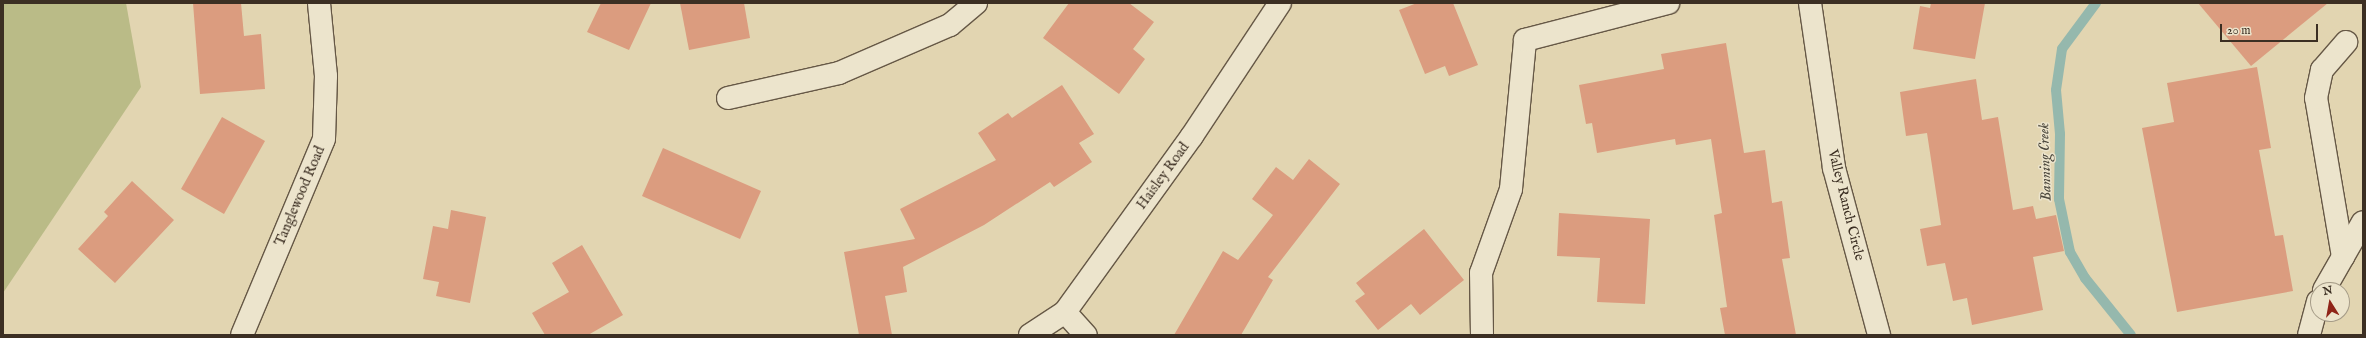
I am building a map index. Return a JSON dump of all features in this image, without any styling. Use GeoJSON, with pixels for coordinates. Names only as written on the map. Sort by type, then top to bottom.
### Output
{"type":"FeatureCollection","features":[{"type":"Feature","properties":{"kind":"street","name":"Tanglewood Road"},"geometry":{"type":"LineString","coordinates":[[242,335],[324,140],[326,76],[319,3]]}},
{"type":"Feature","properties":{"kind":"street"},"geometry":{"type":"LineString","coordinates":[[728,98],[839,73],[950,25],[976,3]]}},
{"type":"Feature","properties":{"kind":"street","name":"Haisley Road"},"geometry":{"type":"LineString","coordinates":[[1030,335],[1065,312],[1192,136],[1280,3]]}},
{"type":"Feature","properties":{"kind":"street"},"geometry":{"type":"LineString","coordinates":[[1482,335],[1481,273],[1511,189],[1525,40],[1668,3]]}},
{"type":"Feature","properties":{"kind":"street","name":"Valley Ranch Circle"},"geometry":{"type":"LineString","coordinates":[[1810,3],[1834,168],[1879,335]]}},
{"type":"Feature","properties":{"kind":"street"},"geometry":{"type":"LineString","coordinates":[[2343,257],[2316,98],[2322,70],[2346,42]]}},
{"type":"Feature","properties":{"kind":"street"},"geometry":{"type":"LineString","coordinates":[[2329,282],[2363,222]]}},
{"type":"Feature","properties":{"kind":"street"},"geometry":{"type":"LineString","coordinates":[[1065,312],[1086,335]]}},
{"type":"Feature","properties":{"kind":"street"},"geometry":{"type":"LineString","coordinates":[[2309,335],[2312,322]]}},
{"type":"Feature","properties":{"kind":"green space"},"geometry":{"type":"Polygon","coordinates":[[[3,3],[126,3],[141,87],[3,293],[3,3]]]}},
{"type":"Feature","properties":{"kind":"building"},"geometry":{"type":"Polygon","coordinates":[[[193,3],[241,3],[244,36],[261,34],[265,89],[200,94],[193,3]]]}},
{"type":"Feature","properties":{"kind":"building"},"geometry":{"type":"Polygon","coordinates":[[[601,3],[651,3],[629,50],[587,32],[601,3]]]}},
{"type":"Feature","properties":{"kind":"building"},"geometry":{"type":"Polygon","coordinates":[[[680,3],[744,3],[750,38],[689,50],[680,3]]]}},
{"type":"Feature","properties":{"kind":"building"},"geometry":{"type":"Polygon","coordinates":[[[1069,3],[1129,3],[1154,22],[1133,49],[1145,59],[1119,94],[1043,38],[1069,3]]]}},
{"type":"Feature","properties":{"kind":"building"},"geometry":{"type":"Polygon","coordinates":[[[1417,3],[1453,3],[1478,65],[1449,76],[1445,66],[1425,74],[1399,10],[1417,3]]]}},
{"type":"Feature","properties":{"kind":"building"},"geometry":{"type":"Polygon","coordinates":[[[1931,3],[1985,3],[1975,59],[1913,49],[1920,6],[1930,8],[1931,3]]]}},
{"type":"Feature","properties":{"kind":"building"},"geometry":{"type":"Polygon","coordinates":[[[2198,3],[2328,3],[2251,66],[2198,3]]]}},
{"type":"Feature","properties":{"kind":"building"},"geometry":{"type":"Polygon","coordinates":[[[1726,43],[1744,153],[1765,150],[1772,203],[1782,201],[1790,258],[1782,259],[1796,335],[1725,335],[1720,308],[1727,307],[1714,215],[1722,213],[1711,139],[1676,145],[1675,139],[1597,153],[1592,123],[1586,124],[1579,85],[1664,69],[1661,54],[1726,43]]]}},
{"type":"Feature","properties":{"kind":"building"},"geometry":{"type":"Polygon","coordinates":[[[2257,67],[2271,148],[2259,150],[2275,236],[2283,235],[2293,291],[2177,312],[2142,128],[2174,122],[2167,83],[2257,67]]]}},
{"type":"Feature","properties":{"kind":"building"},"geometry":{"type":"Polygon","coordinates":[[[1976,79],[1982,120],[1998,117],[2013,210],[2033,206],[2036,219],[2056,215],[2064,251],[2033,257],[2043,310],[1972,325],[1967,298],[1953,301],[1945,263],[1927,266],[1920,229],[1941,225],[1927,133],[1906,136],[1900,92],[1976,79]]]}},
{"type":"Feature","properties":{"kind":"building"},"geometry":{"type":"Polygon","coordinates":[[[1062,85],[1094,134],[1079,143],[1092,162],[1054,187],[1050,182],[984,225],[903,267],[907,292],[885,296],[892,335],[859,335],[844,252],[915,239],[900,209],[996,160],[978,133],[1008,113],[1012,118],[1062,85]]]}},
{"type":"Feature","properties":{"kind":"building"},"geometry":{"type":"Polygon","coordinates":[[[222,117],[265,141],[224,214],[181,189],[222,117]]]}},
{"type":"Feature","properties":{"kind":"building"},"geometry":{"type":"Polygon","coordinates":[[[663,148],[761,191],[740,239],[642,196],[663,148]]]}},
{"type":"Feature","properties":{"kind":"building"},"geometry":{"type":"Polygon","coordinates":[[[1309,159],[1340,184],[1268,277],[1273,280],[1241,335],[1174,335],[1223,251],[1238,260],[1273,215],[1252,199],[1276,167],[1293,180],[1309,159]]]}},
{"type":"Feature","properties":{"kind":"building"},"geometry":{"type":"Polygon","coordinates":[[[132,181],[174,220],[115,283],[78,249],[108,216],[104,212],[132,181]]]}},
{"type":"Feature","properties":{"kind":"building"},"geometry":{"type":"Polygon","coordinates":[[[451,210],[486,217],[470,303],[436,296],[439,282],[423,279],[433,226],[448,229],[451,210]]]}},
{"type":"Feature","properties":{"kind":"building"},"geometry":{"type":"Polygon","coordinates":[[[1559,213],[1650,219],[1645,304],[1597,302],[1600,258],[1557,256],[1559,213]]]}},
{"type":"Feature","properties":{"kind":"building"},"geometry":{"type":"Polygon","coordinates":[[[1424,229],[1464,280],[1420,315],[1411,304],[1378,330],[1355,301],[1365,294],[1356,283],[1424,229]]]}},
{"type":"Feature","properties":{"kind":"building"},"geometry":{"type":"Polygon","coordinates":[[[582,245],[623,315],[588,335],[545,335],[532,313],[569,292],[552,263],[582,245]]]}},
{"type":"Feature","properties":{"kind":"waterway","name":"Banning Creek"},"geometry":{"type":"LineString","coordinates":[[2096,3],[2062,49],[2056,90],[2060,134],[2059,199],[2070,252],[2085,278],[2131,335]]}}]}
